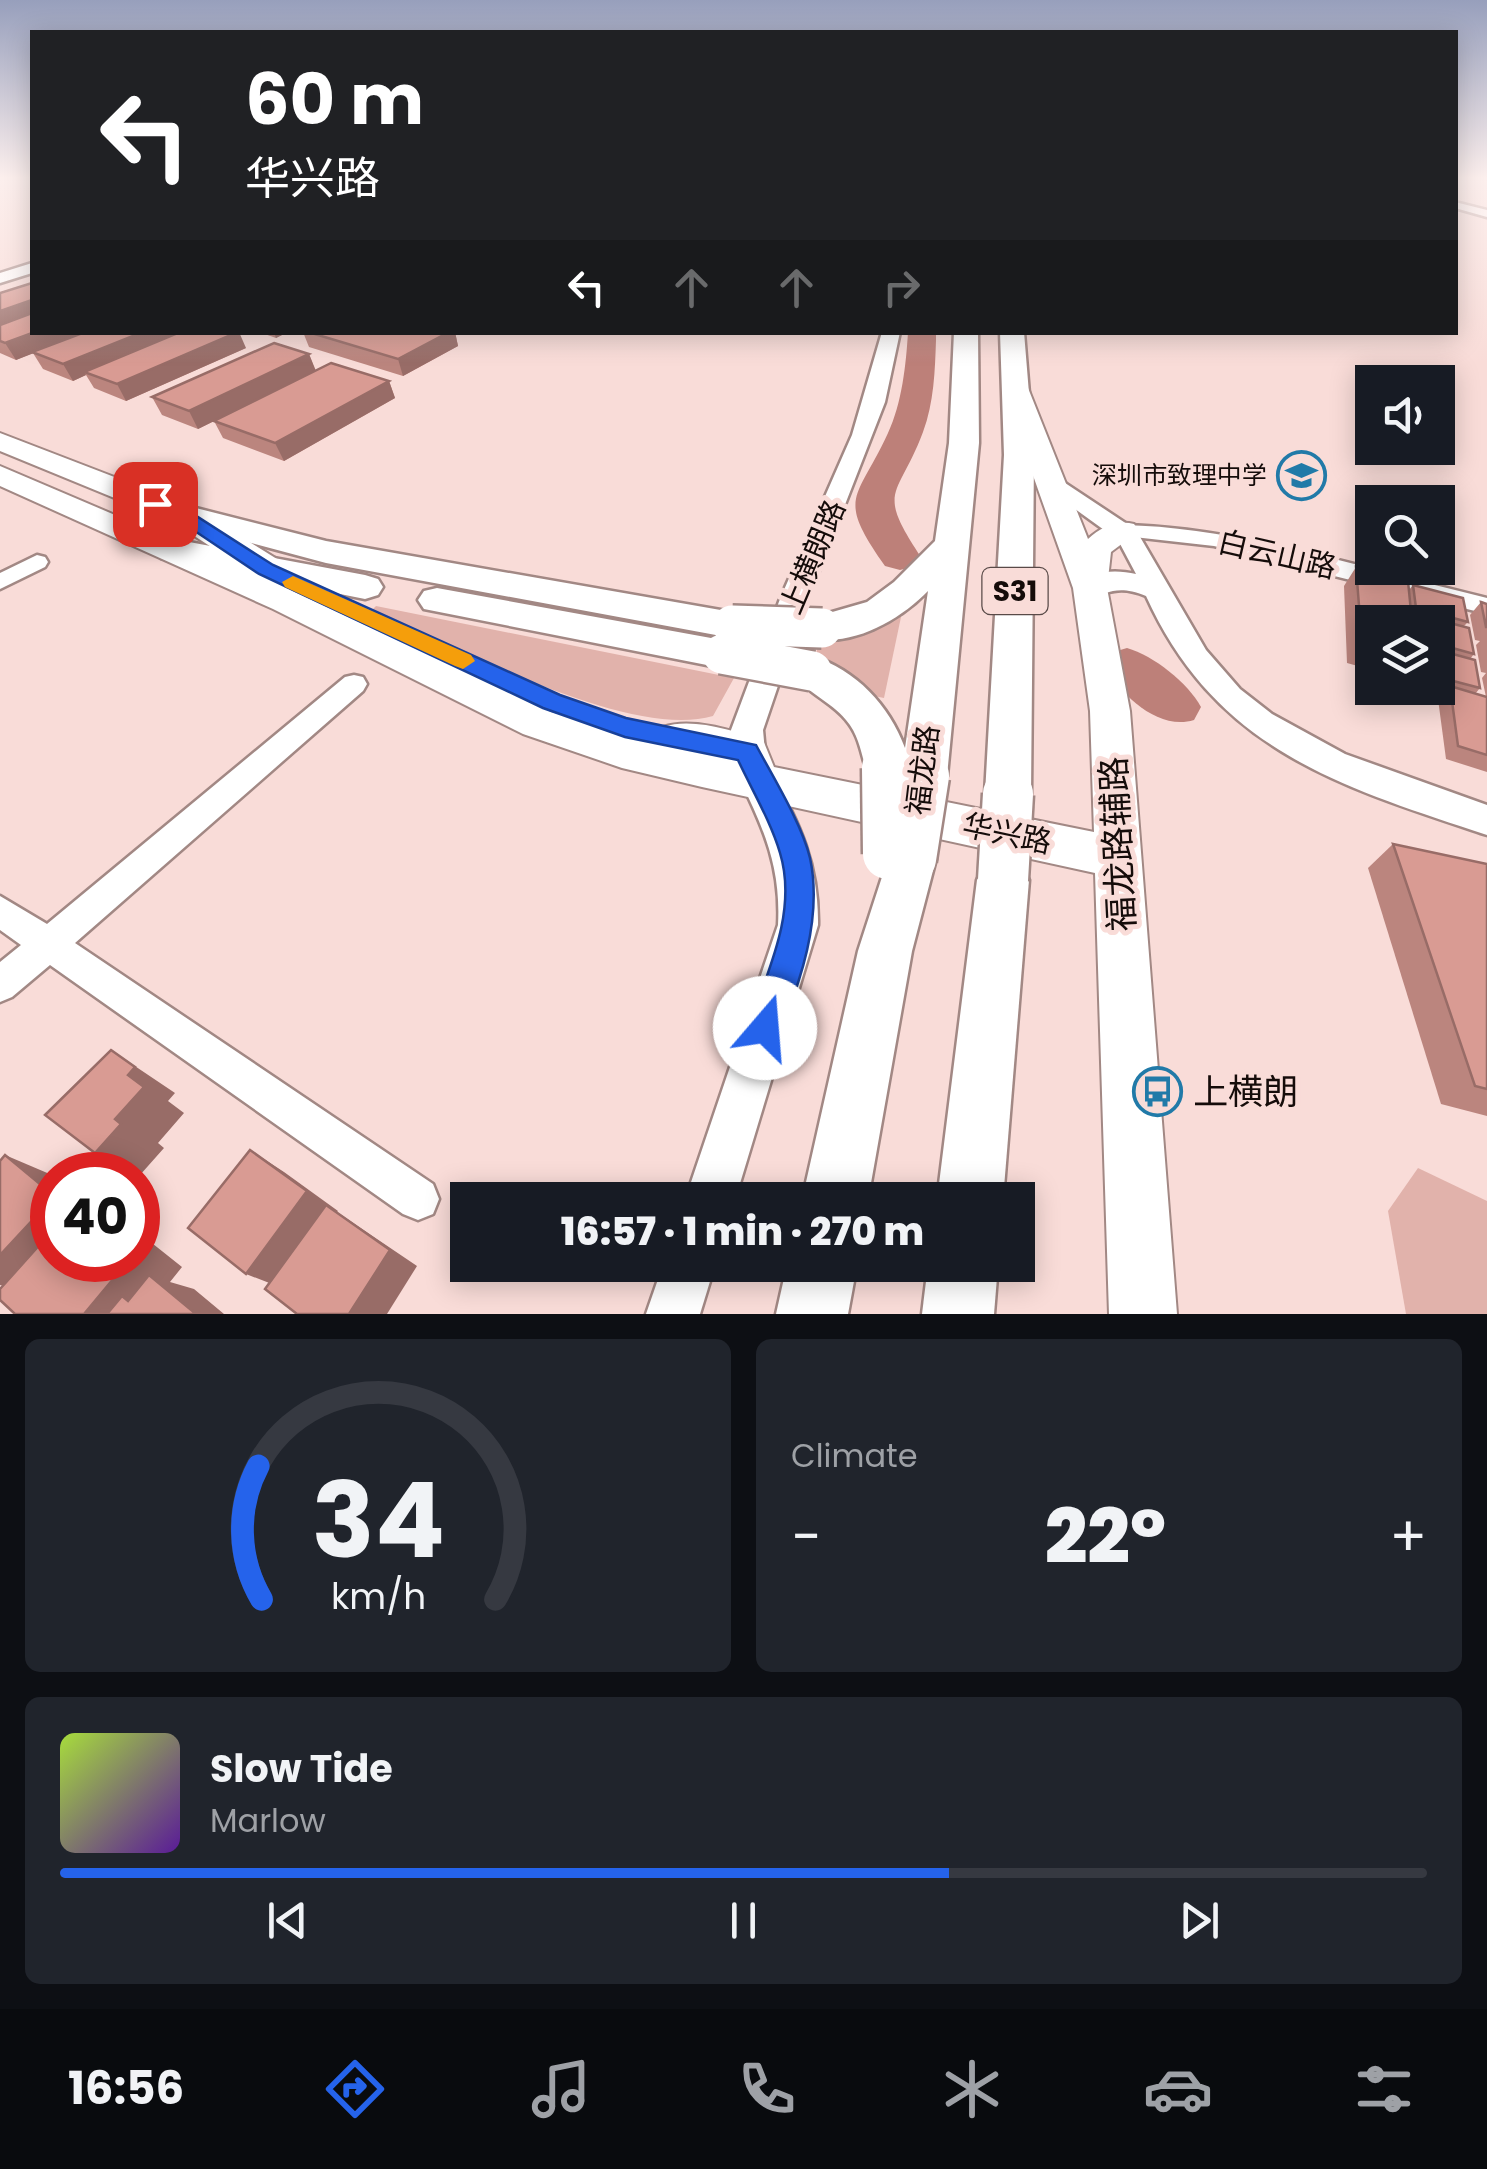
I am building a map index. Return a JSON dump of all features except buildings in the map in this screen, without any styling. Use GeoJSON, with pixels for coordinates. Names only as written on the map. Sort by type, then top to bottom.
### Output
{"type":"FeatureCollection","features":[{"type":"Feature","properties":{"kind":"highway","name":"福龙路"},"geometry":{"type":"LineString","coordinates":[[839,1182],[885,952],[906,772],[964,443],[966,335]]}},
{"type":"Feature","properties":{"kind":"highway","name":"S31"},"geometry":{"type":"LineString","coordinates":[[972,1182],[1008,794],[1019,455],[1012,335]]}},
{"type":"Feature","properties":{"kind":"highway"},"geometry":{"type":"LineString","coordinates":[[178,533],[266,570],[727,640],[822,628],[878,615],[908,594],[948,547]]}},
{"type":"Feature","properties":{"kind":"highway"},"geometry":{"type":"LineString","coordinates":[[178,533],[326,552],[727,640],[812,671],[862,706],[906,772]]}},
{"type":"Feature","properties":{"kind":"highway"},"geometry":{"type":"LineString","coordinates":[[812,1314],[819,1282]]}},
{"type":"Feature","properties":{"kind":"highway"},"geometry":{"type":"LineString","coordinates":[[958,1314],[961,1282]]}},
{"type":"Feature","properties":{"kind":"main road","name":"福龙路辅路"},"geometry":{"type":"LineString","coordinates":[[1015,388],[1090,588],[1110,711],[1143,1314]]}},
{"type":"Feature","properties":{"kind":"main road","name":"华兴路"},"geometry":{"type":"LineString","coordinates":[[0,441],[537,723],[622,751],[753,767]]}},
{"type":"Feature","properties":{"kind":"main road","name":"华兴路"},"geometry":{"type":"LineString","coordinates":[[0,474],[178,533]]}},
{"type":"Feature","properties":{"kind":"main road"},"geometry":{"type":"LineString","coordinates":[[1090,588],[1092,553],[1100,543],[1123,531]]}},
{"type":"Feature","properties":{"kind":"main road","name":"华兴路"},"geometry":{"type":"LineString","coordinates":[[266,570],[552,702],[625,727],[753,767],[1119,858]]}},
{"type":"Feature","properties":{"kind":"street"},"geometry":{"type":"LineString","coordinates":[[0,278],[30,269]]}},
{"type":"Feature","properties":{"kind":"street","name":"上横朗路"},"geometry":{"type":"LineString","coordinates":[[753,767],[748,730],[794,598],[863,440],[886,368],[891,335]]}},
{"type":"Feature","properties":{"kind":"street"},"geometry":{"type":"LineString","coordinates":[[1047,478],[1065,495],[1123,531],[1142,555],[1156,590],[1204,670],[1271,728],[1368,778],[1487,820]]}},
{"type":"Feature","properties":{"kind":"street","name":"白云山路"},"geometry":{"type":"LineString","coordinates":[[1123,531],[1165,532],[1227,543],[1487,606]]}},
{"type":"Feature","properties":{"kind":"street"},"geometry":{"type":"LineString","coordinates":[[0,582],[37,562]]}},
{"type":"Feature","properties":{"kind":"street"},"geometry":{"type":"LineString","coordinates":[[1090,588],[1099,582],[1122,580],[1156,590]]}},
{"type":"Feature","properties":{"kind":"street"},"geometry":{"type":"LineString","coordinates":[[0,984],[354,684]]}},
{"type":"Feature","properties":{"kind":"street"},"geometry":{"type":"LineString","coordinates":[[716,1182],[798,924],[800,892],[795,854],[753,767]]}},
{"type":"Feature","properties":{"kind":"street"},"geometry":{"type":"LineString","coordinates":[[0,911],[418,1199]]}},
{"type":"Feature","properties":{"kind":"street"},"geometry":{"type":"LineString","coordinates":[[673,1314],[683,1282]]}},
{"type":"Feature","properties":{"kind":"shaded area"},"geometry":{"type":"Polygon","coordinates":[[[376,606],[734,678],[713,716],[678,720],[636,715],[590,703],[493,666],[372,610],[376,606]]]}},
{"type":"Feature","properties":{"kind":"shaded area"},"geometry":{"type":"Polygon","coordinates":[[[901,617],[884,698],[869,695],[815,659],[820,636],[901,617]]]}},
{"type":"Feature","properties":{"kind":"shaded area"},"geometry":{"type":"Polygon","coordinates":[[[1418,1168],[1487,1201],[1487,1314],[1406,1314],[1388,1211],[1418,1168]]]}},
{"type":"Feature","properties":{"kind":"waterway"},"geometry":{"type":"LineString","coordinates":[[900,557],[882,533],[874,514],[874,497],[913,410],[922,335]]}},
{"type":"Feature","properties":{"kind":"waterway"},"geometry":{"type":"LineString","coordinates":[[1127,665],[1176,707]]}},
{"type":"Feature","properties":{"kind":"slow traffic"},"geometry":{"type":"LineString","coordinates":[[293,582],[463,661]]}},
{"type":"Feature","properties":{"kind":"place","name":"深圳市致理中学"},"geometry":{"type":"Point","coordinates":[1302,475]}},
{"type":"Feature","properties":{"kind":"place","name":"上横朗"},"geometry":{"type":"Point","coordinates":[1158,1092]}},
{"type":"Feature","properties":{"kind":"route"},"geometry":{"type":"LineString","coordinates":[[155,504],[184,516],[266,570],[552,702],[625,727],[748,752],[758,782],[795,854],[800,892],[798,924],[765,1028]]}}]}
